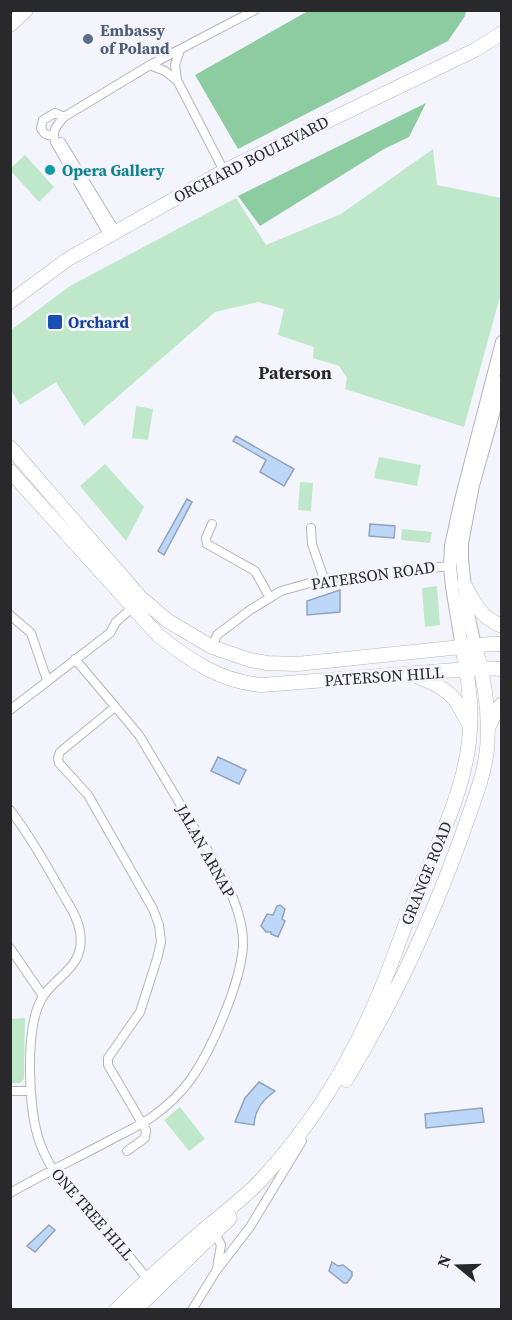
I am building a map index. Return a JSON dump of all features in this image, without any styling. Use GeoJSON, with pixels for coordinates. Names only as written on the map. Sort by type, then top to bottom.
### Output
{"type":"FeatureCollection","features":[{"type":"Feature","properties":{"kind":"main road"},"geometry":{"type":"LineString","coordinates":[[10,25],[26,10]]}},
{"type":"Feature","properties":{"kind":"main road","name":"ORCHARD BOULEVARD"},"geometry":{"type":"LineString","coordinates":[[11,302],[68,260],[224,171],[475,50],[501,33]]}},
{"type":"Feature","properties":{"kind":"main road","name":"GRANGE ROAD"},"geometry":{"type":"LineString","coordinates":[[116,1310],[216,1235],[302,1141],[324,1113],[370,1040],[437,903],[482,776],[488,728],[482,668],[469,646],[450,566],[457,518],[501,342]]}},
{"type":"Feature","properties":{"kind":"main road","name":"GRANGE ROAD"},"geometry":{"type":"LineString","coordinates":[[135,1310],[151,1284],[261,1181],[305,1126],[336,1080],[381,988],[440,839],[462,776],[470,726],[471,699],[467,669],[469,646],[462,558],[465,527],[478,465],[501,382]]}},
{"type":"Feature","properties":{"kind":"main road"},"geometry":{"type":"LineString","coordinates":[[10,447],[136,602]]}},
{"type":"Feature","properties":{"kind":"main road"},"geometry":{"type":"LineString","coordinates":[[10,471],[136,602]]}},
{"type":"Feature","properties":{"kind":"main road"},"geometry":{"type":"LineString","coordinates":[[464,584],[486,619],[501,627]]}},
{"type":"Feature","properties":{"kind":"main road","name":"PATERSON HILL"},"geometry":{"type":"LineString","coordinates":[[136,602],[194,638],[215,641],[250,660],[267,663],[297,664],[501,644]]}},
{"type":"Feature","properties":{"kind":"main road","name":"PATERSON HILL"},"geometry":{"type":"LineString","coordinates":[[136,602],[158,635],[183,655],[220,675],[244,684],[262,686],[467,669],[501,669]]}},
{"type":"Feature","properties":{"kind":"main road"},"geometry":{"type":"LineString","coordinates":[[413,674],[450,694],[470,726]]}},
{"type":"Feature","properties":{"kind":"main road"},"geometry":{"type":"LineString","coordinates":[[488,728],[501,704]]}},
{"type":"Feature","properties":{"kind":"main road"},"geometry":{"type":"LineString","coordinates":[[462,776],[471,770],[482,776]]}},
{"type":"Feature","properties":{"kind":"main road"},"geometry":{"type":"LineString","coordinates":[[391,962],[390,969],[394,975],[406,970]]}},
{"type":"Feature","properties":{"kind":"street"},"geometry":{"type":"LineString","coordinates":[[64,117],[55,113],[44,120],[41,128],[43,133],[48,135],[56,130],[64,117],[150,65],[255,10]]}},
{"type":"Feature","properties":{"kind":"street"},"geometry":{"type":"LineString","coordinates":[[180,50],[175,65],[177,80],[224,171]]}},
{"type":"Feature","properties":{"kind":"street"},"geometry":{"type":"LineString","coordinates":[[150,65],[165,71],[177,80]]}},
{"type":"Feature","properties":{"kind":"street"},"geometry":{"type":"LineString","coordinates":[[56,130],[64,159],[112,234]]}},
{"type":"Feature","properties":{"kind":"street"},"geometry":{"type":"LineString","coordinates":[[213,524],[206,538],[207,544],[255,571],[270,598]]}},
{"type":"Feature","properties":{"kind":"street"},"geometry":{"type":"LineString","coordinates":[[311,528],[312,544],[324,579]]}},
{"type":"Feature","properties":{"kind":"street","name":"PATERSON ROAD"},"geometry":{"type":"LineString","coordinates":[[215,641],[250,610],[281,591],[324,579],[450,566]]}},
{"type":"Feature","properties":{"kind":"street"},"geometry":{"type":"LineString","coordinates":[[10,710],[110,633],[116,622],[136,602]]}},
{"type":"Feature","properties":{"kind":"street"},"geometry":{"type":"LineString","coordinates":[[10,615],[30,633],[47,680]]}},
{"type":"Feature","properties":{"kind":"street","name":"JALAN ARNAP"},"geometry":{"type":"LineString","coordinates":[[10,1193],[38,1176],[54,1170],[142,1123],[174,1098],[200,1064],[226,1008],[243,948],[241,924],[226,881],[140,735],[75,659]]}},
{"type":"Feature","properties":{"kind":"street"},"geometry":{"type":"LineString","coordinates":[[115,707],[60,752],[58,758],[59,763],[88,795],[153,909],[159,925],[161,942],[140,1012],[112,1051],[108,1065],[146,1130],[145,1138],[127,1151]]}},
{"type":"Feature","properties":{"kind":"street","name":"ONE TREE HILL"},"geometry":{"type":"LineString","coordinates":[[10,810],[43,859],[76,919],[80,933],[80,948],[75,962],[43,996],[35,1017],[30,1091],[31,1107],[39,1141],[46,1158],[65,1186],[112,1236],[151,1284]]}},
{"type":"Feature","properties":{"kind":"street"},"geometry":{"type":"LineString","coordinates":[[10,948],[43,996]]}},
{"type":"Feature","properties":{"kind":"street"},"geometry":{"type":"LineString","coordinates":[[10,1090],[30,1091]]}},
{"type":"Feature","properties":{"kind":"street"},"geometry":{"type":"LineString","coordinates":[[192,1310],[216,1271],[250,1227],[302,1141]]}},
{"type":"Feature","properties":{"kind":"street"},"geometry":{"type":"LineString","coordinates":[[216,1235],[229,1245],[237,1244]]}},
{"type":"Feature","properties":{"kind":"street"},"geometry":{"type":"LineString","coordinates":[[216,1235],[221,1252],[216,1271]]}},
{"type":"Feature","properties":{"kind":"green space"},"geometry":{"type":"Polygon","coordinates":[[[308,11],[466,11],[448,41],[238,149],[195,75],[308,11]]]}},
{"type":"Feature","properties":{"kind":"green space"},"geometry":{"type":"Polygon","coordinates":[[[426,103],[409,137],[384,149],[260,226],[238,196],[426,103]]]}},
{"type":"Feature","properties":{"kind":"green space"},"geometry":{"type":"Polygon","coordinates":[[[433,149],[437,185],[501,198],[501,293],[464,427],[345,389],[347,378],[339,366],[313,358],[314,347],[278,335],[284,309],[258,302],[215,312],[84,426],[56,382],[20,405],[11,390],[11,330],[70,286],[236,198],[266,245],[341,214],[433,149]]]}},
{"type":"Feature","properties":{"kind":"green space"},"geometry":{"type":"Polygon","coordinates":[[[25,155],[54,187],[39,202],[11,171],[11,168],[25,155]]]}},
{"type":"Feature","properties":{"kind":"green space"},"geometry":{"type":"Polygon","coordinates":[[[136,406],[153,409],[148,440],[132,438],[136,406]]]}},
{"type":"Feature","properties":{"kind":"green space"},"geometry":{"type":"Polygon","coordinates":[[[379,457],[421,465],[417,486],[374,478],[379,457]]]}},
{"type":"Feature","properties":{"kind":"green space"},"geometry":{"type":"Polygon","coordinates":[[[105,464],[144,507],[126,541],[80,486],[105,464]]]}},
{"type":"Feature","properties":{"kind":"green space"},"geometry":{"type":"Polygon","coordinates":[[[300,482],[313,483],[311,511],[298,510],[300,482]]]}},
{"type":"Feature","properties":{"kind":"green space"},"geometry":{"type":"Polygon","coordinates":[[[402,529],[432,532],[430,543],[401,540],[402,529]]]}},
{"type":"Feature","properties":{"kind":"green space"},"geometry":{"type":"Polygon","coordinates":[[[437,586],[440,625],[425,627],[422,588],[437,586]]]}},
{"type":"Feature","properties":{"kind":"green space"},"geometry":{"type":"Polygon","coordinates":[[[25,1018],[24,1079],[20,1083],[11,1083],[11,1019],[25,1018]]]}},
{"type":"Feature","properties":{"kind":"green space"},"geometry":{"type":"Polygon","coordinates":[[[180,1107],[205,1139],[189,1151],[164,1120],[180,1107]]]}},
{"type":"Feature","properties":{"kind":"water"},"geometry":{"type":"Polygon","coordinates":[[[236,436],[294,469],[284,486],[260,472],[266,460],[233,441],[236,436]]]}},
{"type":"Feature","properties":{"kind":"water"},"geometry":{"type":"Polygon","coordinates":[[[187,499],[192,502],[164,555],[158,551],[187,499]]]}},
{"type":"Feature","properties":{"kind":"water"},"geometry":{"type":"Polygon","coordinates":[[[370,524],[395,526],[394,538],[369,536],[370,524]]]}},
{"type":"Feature","properties":{"kind":"water"},"geometry":{"type":"Polygon","coordinates":[[[340,590],[340,612],[307,615],[307,601],[340,590]]]}},
{"type":"Feature","properties":{"kind":"water"},"geometry":{"type":"Polygon","coordinates":[[[218,757],[246,770],[239,784],[211,771],[218,757]]]}},
{"type":"Feature","properties":{"kind":"water"},"geometry":{"type":"Polygon","coordinates":[[[280,905],[285,909],[282,919],[285,921],[278,937],[271,932],[266,932],[261,926],[267,914],[273,915],[277,906],[280,905]]]}},
{"type":"Feature","properties":{"kind":"water"},"geometry":{"type":"Polygon","coordinates":[[[259,1082],[275,1091],[260,1105],[254,1125],[235,1122],[245,1098],[259,1082]]]}},
{"type":"Feature","properties":{"kind":"water"},"geometry":{"type":"Polygon","coordinates":[[[482,1108],[484,1122],[426,1128],[425,1114],[482,1108]]]}},
{"type":"Feature","properties":{"kind":"water"},"geometry":{"type":"Polygon","coordinates":[[[49,1225],[55,1230],[35,1252],[27,1246],[49,1225]]]}},
{"type":"Feature","properties":{"kind":"water"},"geometry":{"type":"Polygon","coordinates":[[[332,1262],[338,1266],[343,1265],[352,1272],[347,1283],[329,1271],[332,1262]]]}},
{"type":"Feature","properties":{"kind":"place","name":"Embassy of Poland"},"geometry":{"type":"Point","coordinates":[88,39]}},
{"type":"Feature","properties":{"kind":"place","name":"Opera Gallery"},"geometry":{"type":"Point","coordinates":[50,170]}},
{"type":"Feature","properties":{"kind":"place","name":"Orchard"},"geometry":{"type":"Point","coordinates":[55,322]}},
{"type":"Feature","properties":{"kind":"district","name":"Paterson"},"geometry":{"type":"Point","coordinates":[295,373]}}]}
